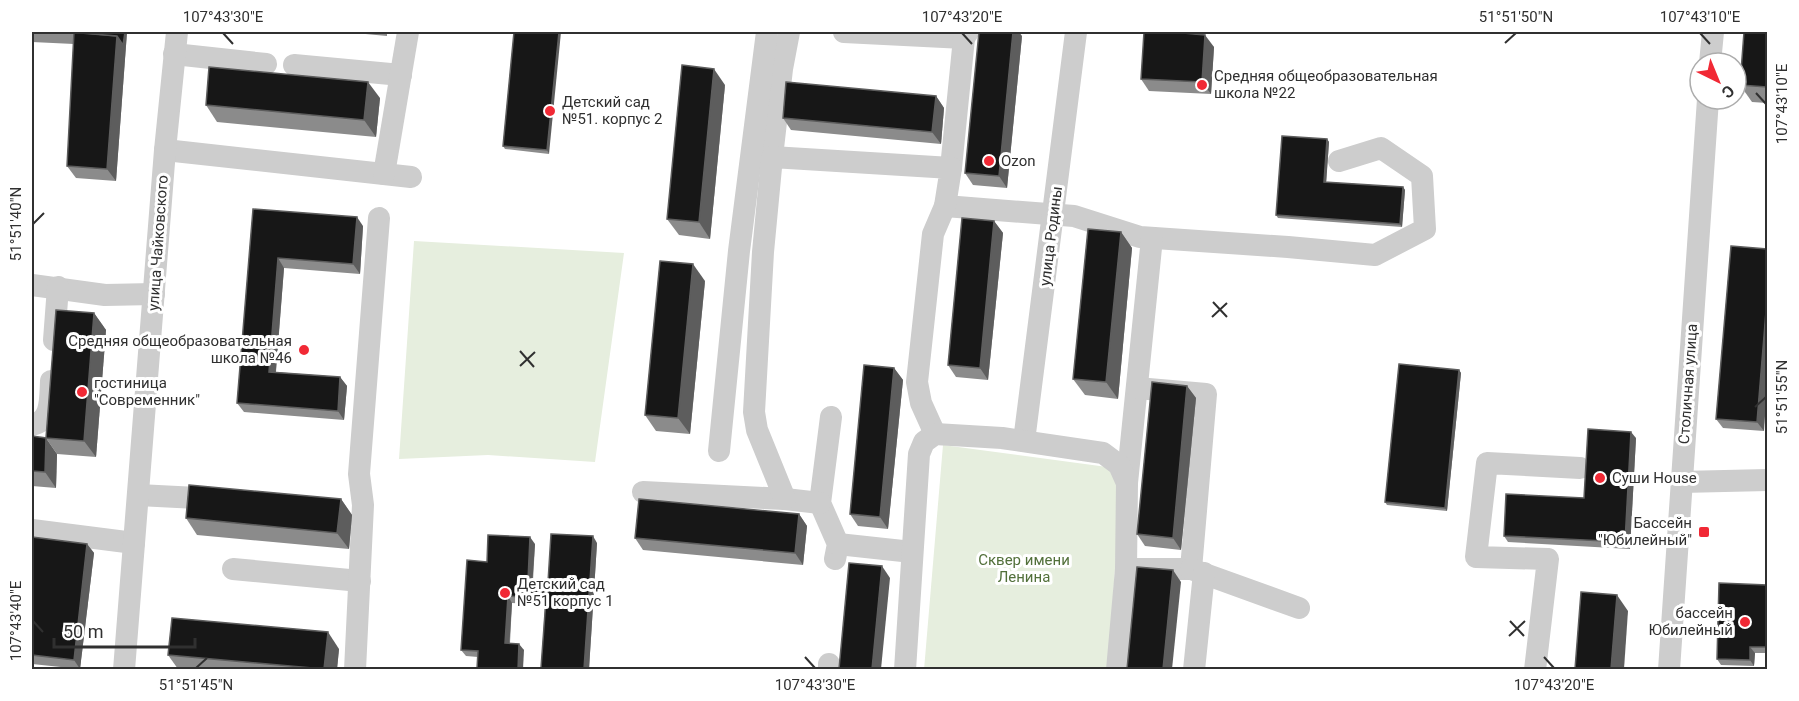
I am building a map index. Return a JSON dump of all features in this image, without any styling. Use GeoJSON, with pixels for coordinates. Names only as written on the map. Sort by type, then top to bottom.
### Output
{"type":"FeatureCollection","features":[{"type":"Feature","properties":{"kind":"street","name":"улица Чайковского"},"geometry":{"type":"LineString","coordinates":[[124,669],[165,150],[177,32]]}},
{"type":"Feature","properties":{"kind":"street"},"geometry":{"type":"LineString","coordinates":[[384,174],[408,32]]}},
{"type":"Feature","properties":{"kind":"street"},"geometry":{"type":"LineString","coordinates":[[719,451],[739,251],[767,32]]}},
{"type":"Feature","properties":{"kind":"street"},"geometry":{"type":"LineString","coordinates":[[785,499],[757,430],[754,412],[763,252],[782,69],[789,32]]}},
{"type":"Feature","properties":{"kind":"street"},"geometry":{"type":"LineString","coordinates":[[843,32],[966,35],[945,206],[933,234],[917,382],[921,404],[935,434]]}},
{"type":"Feature","properties":{"kind":"street","name":"улица Родины"},"geometry":{"type":"LineString","coordinates":[[1024,441],[1054,216],[1070,32]]}},
{"type":"Feature","properties":{"kind":"street"},"geometry":{"type":"LineString","coordinates":[[1711,51],[1713,32]]}},
{"type":"Feature","properties":{"kind":"street"},"geometry":{"type":"LineString","coordinates":[[174,54],[266,64]]}},
{"type":"Feature","properties":{"kind":"street"},"geometry":{"type":"LineString","coordinates":[[294,65],[401,75]]}},
{"type":"Feature","properties":{"kind":"street","name":"Столичная улица"},"geometry":{"type":"LineString","coordinates":[[1669,669],[1707,111]]}},
{"type":"Feature","properties":{"kind":"street"},"geometry":{"type":"LineString","coordinates":[[945,206],[1074,216],[1117,231],[1152,238],[1375,255],[1425,229],[1422,176],[1381,148],[1339,161]]}},
{"type":"Feature","properties":{"kind":"street"},"geometry":{"type":"LineString","coordinates":[[165,150],[411,177]]}},
{"type":"Feature","properties":{"kind":"street"},"geometry":{"type":"LineString","coordinates":[[772,157],[951,168]]}},
{"type":"Feature","properties":{"kind":"street"},"geometry":{"type":"LineString","coordinates":[[355,669],[363,505],[359,474],[379,218]]}},
{"type":"Feature","properties":{"kind":"street"},"geometry":{"type":"LineString","coordinates":[[1116,669],[1126,569],[1127,483],[1152,238]]}},
{"type":"Feature","properties":{"kind":"street"},"geometry":{"type":"LineString","coordinates":[[32,285],[105,295],[154,294]]}},
{"type":"Feature","properties":{"kind":"street"},"geometry":{"type":"LineString","coordinates":[[32,425],[39,424],[46,417],[49,407],[58,287]]}},
{"type":"Feature","properties":{"kind":"street"},"geometry":{"type":"LineString","coordinates":[[1137,388],[1206,394],[1194,669]]}},
{"type":"Feature","properties":{"kind":"street"},"geometry":{"type":"LineString","coordinates":[[831,417],[820,503],[837,552],[912,552]]}},
{"type":"Feature","properties":{"kind":"street"},"geometry":{"type":"LineString","coordinates":[[904,669],[919,454],[924,442],[935,434],[1024,441],[1103,453],[1119,465],[1127,483]]}},
{"type":"Feature","properties":{"kind":"street"},"geometry":{"type":"LineString","coordinates":[[1535,669],[1548,559],[1476,557],[1487,463],[1580,468]]}},
{"type":"Feature","properties":{"kind":"street"},"geometry":{"type":"LineString","coordinates":[[1681,482],[1767,480]]}},
{"type":"Feature","properties":{"kind":"street"},"geometry":{"type":"LineString","coordinates":[[643,492],[785,499],[820,503]]}},
{"type":"Feature","properties":{"kind":"street"},"geometry":{"type":"LineString","coordinates":[[138,495],[233,500]]}},
{"type":"Feature","properties":{"kind":"street"},"geometry":{"type":"LineString","coordinates":[[340,504],[363,505]]}},
{"type":"Feature","properties":{"kind":"street"},"geometry":{"type":"LineString","coordinates":[[32,530],[134,543]]}},
{"type":"Feature","properties":{"kind":"street"},"geometry":{"type":"LineString","coordinates":[[233,568],[360,581]]}},
{"type":"Feature","properties":{"kind":"street"},"geometry":{"type":"LineString","coordinates":[[1126,569],[1197,571],[1299,608]]}},
{"type":"Feature","properties":{"kind":"green space"},"geometry":{"type":"Polygon","coordinates":[[[414,241],[624,253],[595,462],[488,455],[399,459],[414,241]]]}},
{"type":"Feature","properties":{"kind":"green space","name":"Сквер имени Ленина"},"geometry":{"type":"Polygon","coordinates":[[[943,445],[1122,469],[1108,669],[924,670],[943,445]]]}},
{"type":"Feature","properties":{"kind":"building"},"geometry":{"type":"Polygon","coordinates":[[[74,32],[117,36],[107,169],[67,166],[74,32]]]}},
{"type":"Feature","properties":{"kind":"building"},"geometry":{"type":"Polygon","coordinates":[[[81,32],[125,32],[123,45],[117,36],[81,32]]]}},
{"type":"Feature","properties":{"kind":"building"},"geometry":{"type":"Polygon","coordinates":[[[514,32],[559,32],[547,150],[503,146],[514,32]]]}},
{"type":"Feature","properties":{"kind":"building"},"geometry":{"type":"Polygon","coordinates":[[[979,32],[1013,32],[999,176],[965,173],[979,32]]]}},
{"type":"Feature","properties":{"kind":"building"},"geometry":{"type":"Polygon","coordinates":[[[1144,32],[1183,32],[1205,35],[1202,82],[1141,79],[1144,32]]]}},
{"type":"Feature","properties":{"kind":"building"},"geometry":{"type":"Polygon","coordinates":[[[1744,32],[1767,32],[1767,87],[1748,86],[1748,51],[1743,51],[1744,32]]]}},
{"type":"Feature","properties":{"kind":"building"},"geometry":{"type":"Polygon","coordinates":[[[682,65],[714,69],[699,222],[667,219],[682,65]]]}},
{"type":"Feature","properties":{"kind":"building"},"geometry":{"type":"Polygon","coordinates":[[[209,67],[368,82],[364,120],[206,105],[209,67]]]}},
{"type":"Feature","properties":{"kind":"building"},"geometry":{"type":"Polygon","coordinates":[[[786,82],[936,96],[932,132],[783,118],[786,82]]]}},
{"type":"Feature","properties":{"kind":"building"},"geometry":{"type":"Polygon","coordinates":[[[1282,136],[1327,139],[1324,182],[1403,187],[1400,224],[1276,215],[1282,136]]]}},
{"type":"Feature","properties":{"kind":"building"},"geometry":{"type":"Polygon","coordinates":[[[253,209],[357,217],[353,264],[278,258],[269,372],[340,377],[338,411],[237,403],[253,209]]]}},
{"type":"Feature","properties":{"kind":"building"},"geometry":{"type":"Polygon","coordinates":[[[962,218],[994,221],[980,368],[948,365],[962,218]]]}},
{"type":"Feature","properties":{"kind":"building"},"geometry":{"type":"Polygon","coordinates":[[[1088,229],[1121,232],[1106,382],[1073,379],[1088,229]]]}},
{"type":"Feature","properties":{"kind":"building"},"geometry":{"type":"Polygon","coordinates":[[[1731,246],[1767,249],[1767,299],[1757,422],[1716,419],[1731,246]]]}},
{"type":"Feature","properties":{"kind":"building"},"geometry":{"type":"Polygon","coordinates":[[[660,261],[693,264],[678,418],[645,415],[660,261]]]}},
{"type":"Feature","properties":{"kind":"building"},"geometry":{"type":"Polygon","coordinates":[[[56,310],[94,313],[84,441],[46,438],[56,310]]]}},
{"type":"Feature","properties":{"kind":"building"},"geometry":{"type":"Polygon","coordinates":[[[1399,364],[1459,370],[1445,508],[1385,502],[1399,364]]]}},
{"type":"Feature","properties":{"kind":"building"},"geometry":{"type":"Polygon","coordinates":[[[864,365],[894,368],[880,517],[850,514],[864,365]]]}},
{"type":"Feature","properties":{"kind":"building"},"geometry":{"type":"Polygon","coordinates":[[[1152,382],[1187,386],[1173,538],[1137,534],[1152,382]]]}},
{"type":"Feature","properties":{"kind":"building"},"geometry":{"type":"Polygon","coordinates":[[[1588,429],[1631,432],[1625,542],[1504,536],[1506,494],[1584,498],[1588,429]]]}},
{"type":"Feature","properties":{"kind":"building"},"geometry":{"type":"Polygon","coordinates":[[[32,436],[46,438],[45,472],[32,471],[32,436]]]}},
{"type":"Feature","properties":{"kind":"building"},"geometry":{"type":"Polygon","coordinates":[[[189,485],[341,499],[337,533],[186,518],[189,485]]]}},
{"type":"Feature","properties":{"kind":"building"},"geometry":{"type":"Polygon","coordinates":[[[639,499],[799,514],[795,553],[635,538],[639,499]]]}},
{"type":"Feature","properties":{"kind":"building"},"geometry":{"type":"Polygon","coordinates":[[[551,534],[593,536],[584,669],[541,668],[546,599],[508,596],[505,643],[519,644],[518,669],[477,669],[478,651],[461,650],[467,560],[487,562],[488,535],[530,537],[528,580],[548,582],[551,534]]]}},
{"type":"Feature","properties":{"kind":"building"},"geometry":{"type":"Polygon","coordinates":[[[32,537],[87,544],[74,660],[32,655],[32,537]]]}},
{"type":"Feature","properties":{"kind":"building"},"geometry":{"type":"Polygon","coordinates":[[[849,563],[882,566],[872,669],[839,669],[849,563]]]}},
{"type":"Feature","properties":{"kind":"building"},"geometry":{"type":"Polygon","coordinates":[[[1137,567],[1173,570],[1163,669],[1127,669],[1137,567]]]}},
{"type":"Feature","properties":{"kind":"building","name":"бассейн Юбилейный"},"geometry":{"type":"Polygon","coordinates":[[[1719,583],[1767,585],[1767,647],[1750,647],[1750,660],[1717,659],[1719,583]]]}},
{"type":"Feature","properties":{"kind":"building"},"geometry":{"type":"Polygon","coordinates":[[[1581,592],[1617,595],[1611,669],[1575,669],[1581,592]]]}},
{"type":"Feature","properties":{"kind":"building"},"geometry":{"type":"Polygon","coordinates":[[[172,618],[328,632],[324,669],[168,655],[172,618]]]}},
{"type":"Feature","properties":{"kind":"place","name":"Средняя общеобразовательная школа №22"},"geometry":{"type":"Point","coordinates":[1202,85]}},
{"type":"Feature","properties":{"kind":"place","name":"Детский сад №51. корпус 2"},"geometry":{"type":"Point","coordinates":[550,111]}},
{"type":"Feature","properties":{"kind":"place","name":"Ozon"},"geometry":{"type":"Point","coordinates":[989,161]}},
{"type":"Feature","properties":{"kind":"place","name":"Средняя общеобразовательная школа №46"},"geometry":{"type":"Point","coordinates":[304,350]}},
{"type":"Feature","properties":{"kind":"place","name":"гостиница \"Современник\""},"geometry":{"type":"Point","coordinates":[82,392]}},
{"type":"Feature","properties":{"kind":"place","name":"Суши House"},"geometry":{"type":"Point","coordinates":[1600,478]}},
{"type":"Feature","properties":{"kind":"place","name":"Бассейн \"Юбилейный\""},"geometry":{"type":"Point","coordinates":[1704,532]}},
{"type":"Feature","properties":{"kind":"place","name":"Детский сад №51 корпус 1"},"geometry":{"type":"Point","coordinates":[505,593]}},
{"type":"Feature","properties":{"kind":"place","name":"бассейн Юбилейный"},"geometry":{"type":"Point","coordinates":[1745,622]}}]}
